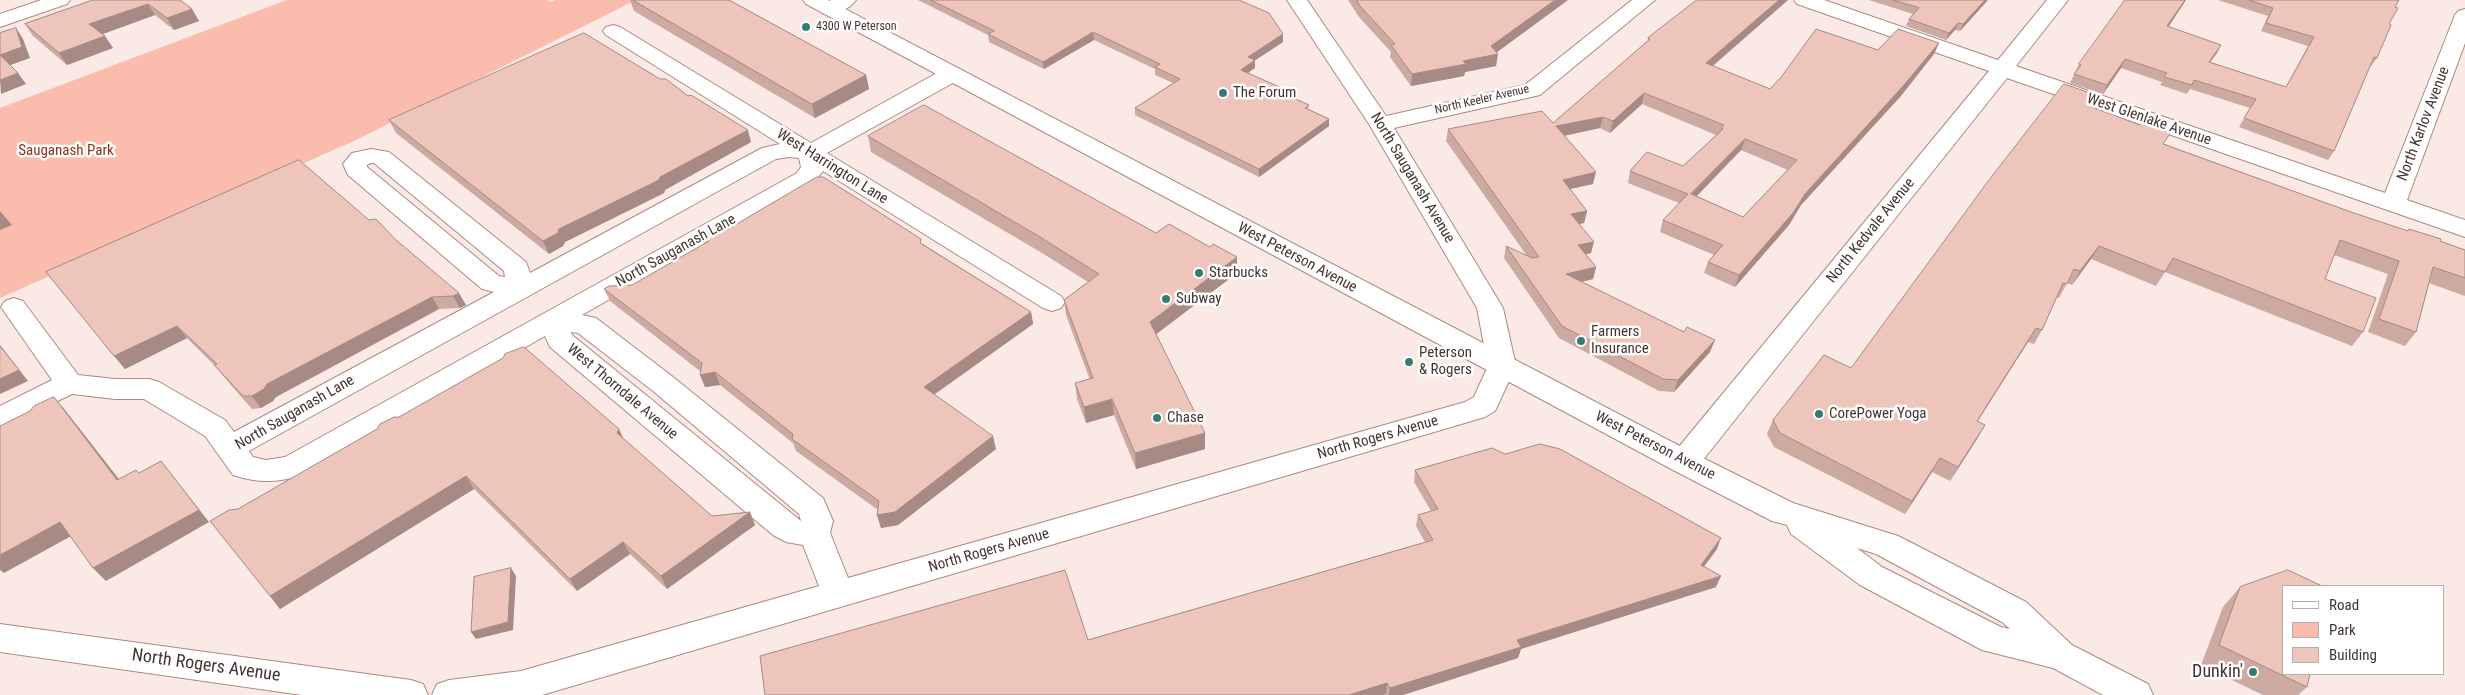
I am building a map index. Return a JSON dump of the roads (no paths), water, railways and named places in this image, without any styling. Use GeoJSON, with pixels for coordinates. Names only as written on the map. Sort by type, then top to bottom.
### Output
{"type":"FeatureCollection","features":[{"type":"Feature","properties":{"kind":"street"},"geometry":{"type":"LineString","coordinates":[[0,21],[60,0]]}},
{"type":"Feature","properties":{"kind":"street","name":"North Sauganash Avenue"},"geometry":{"type":"LineString","coordinates":[[1297,0],[1380,124],[1490,308],[1502,366]]}},
{"type":"Feature","properties":{"kind":"street","name":"North Keeler Avenue"},"geometry":{"type":"LineString","coordinates":[[1380,124],[1532,90],[1645,0]]}},
{"type":"Feature","properties":{"kind":"street","name":"West Glenlake Avenue"},"geometry":{"type":"LineString","coordinates":[[1804,0],[2465,229]]}},
{"type":"Feature","properties":{"kind":"street","name":"North Kedvale Avenue"},"geometry":{"type":"LineString","coordinates":[[1684,462],[2058,0]]}},
{"type":"Feature","properties":{"kind":"street","name":"West Peterson Avenue"},"geometry":{"type":"LineString","coordinates":[[829,3],[952,74],[1684,462],[1783,512],[1871,576],[1950,618],[1994,640],[2060,655],[2136,695]]}},
{"type":"Feature","properties":{"kind":"street","name":"North Karlov Avenue"},"geometry":{"type":"LineString","coordinates":[[2393,204],[2465,15]]}},
{"type":"Feature","properties":{"kind":"street","name":"West Harrington Lane"},"geometry":{"type":"LineString","coordinates":[[613,31],[1052,302]]}},
{"type":"Feature","properties":{"kind":"street"},"geometry":{"type":"LineString","coordinates":[[810,153],[952,74]]}},
{"type":"Feature","properties":{"kind":"street","name":"North Sauganash Lane"},"geometry":{"type":"LineString","coordinates":[[788,150],[810,153],[813,168],[805,178],[291,467],[266,471],[244,467],[230,448],[519,288],[770,153],[788,150]]}},
{"type":"Feature","properties":{"kind":"street"},"geometry":{"type":"LineString","coordinates":[[381,157],[517,268],[519,288],[491,283],[356,170],[355,164],[360,158],[381,157]]}},
{"type":"Feature","properties":{"kind":"street"},"geometry":{"type":"LineString","coordinates":[[14,307],[69,384]]}},
{"type":"Feature","properties":{"kind":"street","name":"West Thorndale Avenue"},"geometry":{"type":"LineString","coordinates":[[554,320],[560,340],[761,508],[784,526],[797,533],[814,533],[838,594]]}},
{"type":"Feature","properties":{"kind":"street","name":"North Rogers Avenue"},"geometry":{"type":"LineString","coordinates":[[449,695],[522,686],[1476,410],[1485,404],[1502,366]]}},
{"type":"Feature","properties":{"kind":"street"},"geometry":{"type":"LineString","coordinates":[[0,418],[69,384],[115,390],[148,389],[215,428],[230,448]]}},
{"type":"Feature","properties":{"kind":"street","name":"North Rogers Avenue"},"geometry":{"type":"LineString","coordinates":[[0,638],[411,695]]}},
{"type":"Feature","properties":{"kind":"place","name":"4300 W Peterson"},"geometry":{"type":"Point","coordinates":[806,27]}},
{"type":"Feature","properties":{"kind":"place","name":"The Forum"},"geometry":{"type":"Point","coordinates":[1223,93]}},
{"type":"Feature","properties":{"kind":"place","name":"Starbucks"},"geometry":{"type":"Point","coordinates":[1199,273]}},
{"type":"Feature","properties":{"kind":"place","name":"Subway"},"geometry":{"type":"Point","coordinates":[1166,299]}},
{"type":"Feature","properties":{"kind":"place","name":"Farmers Insurance"},"geometry":{"type":"Point","coordinates":[1581,341]}},
{"type":"Feature","properties":{"kind":"place","name":"Peterson & Rogers"},"geometry":{"type":"Point","coordinates":[1409,362]}},
{"type":"Feature","properties":{"kind":"place","name":"CorePower Yoga"},"geometry":{"type":"Point","coordinates":[1819,414]}},
{"type":"Feature","properties":{"kind":"place","name":"Chase"},"geometry":{"type":"Point","coordinates":[1157,418]}},
{"type":"Feature","properties":{"kind":"place","name":"Dunkin'"},"geometry":{"type":"Point","coordinates":[2253,672]}},
{"type":"Feature","properties":{"kind":"park label","name":"Sauganash Park"},"geometry":{"type":"Point","coordinates":[66,151]}}]}
